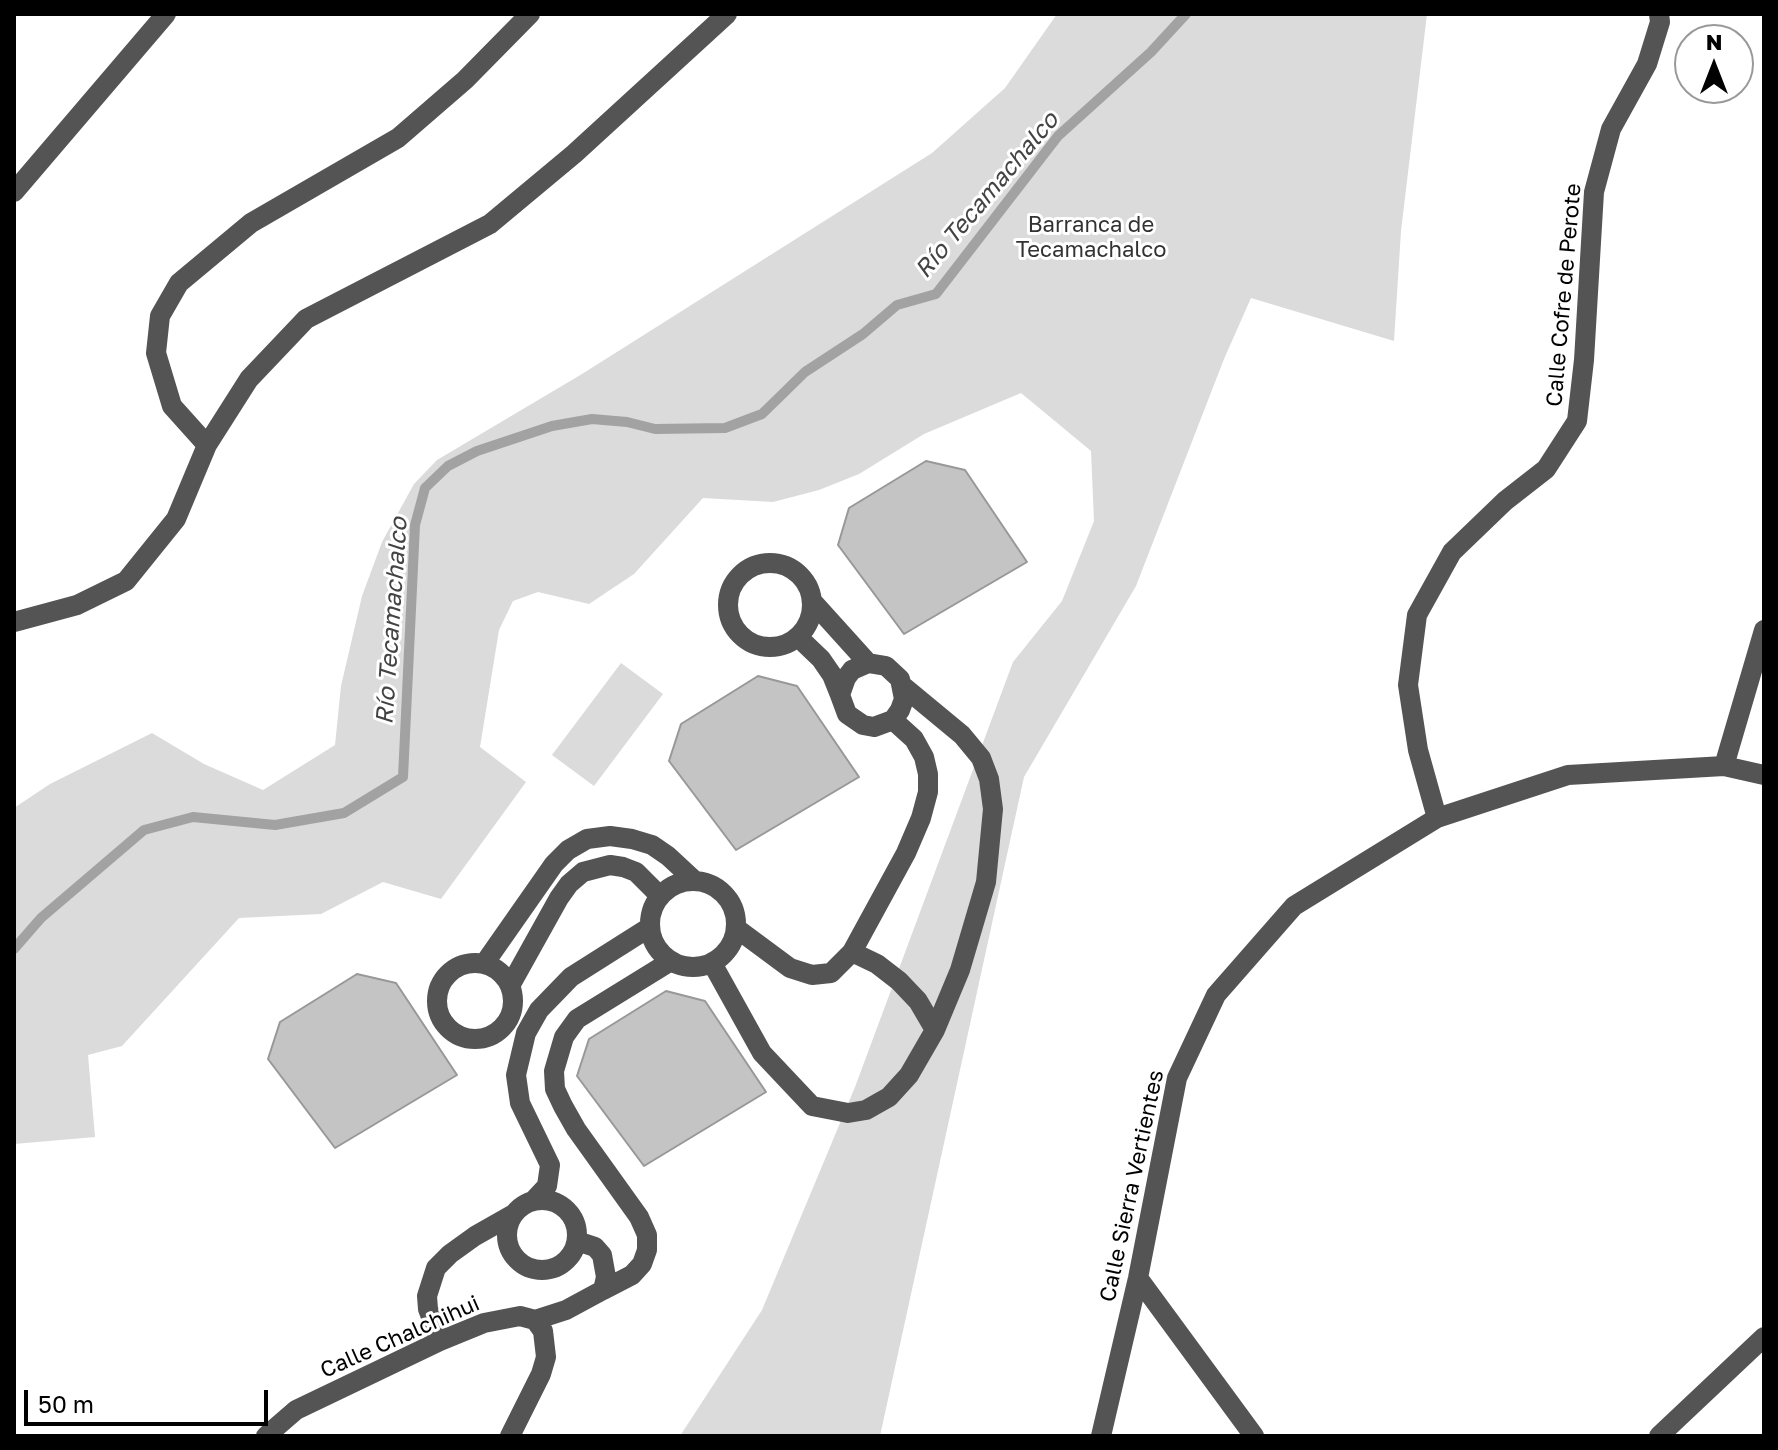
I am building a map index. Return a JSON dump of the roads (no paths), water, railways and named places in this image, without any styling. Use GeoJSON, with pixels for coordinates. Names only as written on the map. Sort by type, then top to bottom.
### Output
{"type":"FeatureCollection","features":[{"type":"Feature","properties":{"kind":"street"},"geometry":{"type":"LineString","coordinates":[[14,192],[166,14]]}},
{"type":"Feature","properties":{"kind":"street"},"geometry":{"type":"LineString","coordinates":[[207,445],[172,406],[156,353],[160,316],[179,283],[251,223],[398,138],[465,80],[530,14]]}},
{"type":"Feature","properties":{"kind":"street"},"geometry":{"type":"LineString","coordinates":[[14,622],[77,605],[126,581],[176,519],[207,445],[249,379],[306,319],[490,224],[574,154],[727,14]]}},
{"type":"Feature","properties":{"kind":"street","name":"Calle Cofre de Perote"},"geometry":{"type":"LineString","coordinates":[[1437,818],[1418,750],[1408,685],[1417,615],[1452,552],[1505,501],[1546,469],[1577,421],[1584,360],[1594,192],[1611,129],[1647,64],[1660,22],[1659,14]]}},
{"type":"Feature","properties":{"kind":"street"},"geometry":{"type":"LineString","coordinates":[[812,601],[807,626],[798,637],[774,647],[761,647],[749,642],[739,634],[727,610],[733,584],[752,566],[778,564],[802,577],[812,601],[868,663]]}},
{"type":"Feature","properties":{"kind":"street"},"geometry":{"type":"LineString","coordinates":[[1724,766],[1764,630]]}},
{"type":"Feature","properties":{"kind":"street"},"geometry":{"type":"LineString","coordinates":[[798,637],[821,659],[832,675],[847,714],[863,725],[874,727],[893,720],[904,699],[904,687]]}},
{"type":"Feature","properties":{"kind":"street"},"geometry":{"type":"LineString","coordinates":[[712,963],[762,1053],[812,1106],[848,1113],[866,1110],[889,1097],[909,1075],[935,1030],[960,970],[986,882],[993,809],[989,779],[981,758],[962,735],[904,687],[886,666],[868,663],[852,670],[840,695]]}},
{"type":"Feature","properties":{"kind":"street"},"geometry":{"type":"LineString","coordinates":[[736,928],[790,968],[812,975],[831,973],[852,952],[906,853],[928,792],[924,757],[914,739],[893,720]]}},
{"type":"Feature","properties":{"kind":"street","name":"Calle Sierra Vertientes"},"geometry":{"type":"LineString","coordinates":[[1101,1436],[1138,1278],[1177,1078],[1216,995],[1294,906],[1437,818],[1568,775],[1724,766],[1764,775]]}},
{"type":"Feature","properties":{"kind":"street"},"geometry":{"type":"LineString","coordinates":[[484,964],[554,864],[568,850],[587,839],[610,836],[652,845],[695,881]]}},
{"type":"Feature","properties":{"kind":"street"},"geometry":{"type":"LineString","coordinates":[[510,986],[559,898],[583,872],[610,865],[623,867],[636,872],[660,896]]}},
{"type":"Feature","properties":{"kind":"street"},"geometry":{"type":"LineString","coordinates":[[695,881],[709,884],[730,901],[736,928],[733,941],[724,954],[712,963],[684,967],[660,952],[650,927],[653,907],[660,896],[669,887],[695,881]]}},
{"type":"Feature","properties":{"kind":"street"},"geometry":{"type":"LineString","coordinates":[[533,1201],[547,1186],[550,1165],[520,1103],[516,1075],[526,1033],[539,1010],[571,977],[650,927]]}},
{"type":"Feature","properties":{"kind":"street"},"geometry":{"type":"LineString","coordinates":[[852,952],[877,964],[899,981],[918,1001],[935,1030]]}},
{"type":"Feature","properties":{"kind":"street","name":"Calle Chalchihui"},"geometry":{"type":"LineString","coordinates":[[266,1436],[296,1410],[440,1341],[503,1318],[520,1316],[535,1320],[566,1310],[632,1275],[642,1264],[647,1250],[647,1235],[639,1217],[576,1129],[555,1089],[554,1071],[564,1037],[577,1019],[671,961]]}},
{"type":"Feature","properties":{"kind":"street"},"geometry":{"type":"LineString","coordinates":[[469,964],[484,964],[500,972],[510,986],[513,1000],[511,1014],[504,1027],[492,1035],[478,1039],[464,1037],[451,1031],[442,1020],[437,1006],[438,991],[456,969],[469,964]]}},
{"type":"Feature","properties":{"kind":"street"},"geometry":{"type":"LineString","coordinates":[[440,1341],[428,1309],[427,1296],[436,1268],[475,1236],[512,1215],[521,1206],[547,1200],[571,1214],[577,1227],[577,1241],[572,1254],[563,1264],[549,1270],[535,1270],[522,1265],[512,1255],[506,1242],[512,1215]]}},
{"type":"Feature","properties":{"kind":"street"},"geometry":{"type":"LineString","coordinates":[[577,1241],[595,1247],[602,1255],[606,1277],[603,1290]]}},
{"type":"Feature","properties":{"kind":"street"},"geometry":{"type":"LineString","coordinates":[[1138,1278],[1254,1436]]}},
{"type":"Feature","properties":{"kind":"street"},"geometry":{"type":"LineString","coordinates":[[510,1436],[541,1374],[546,1357],[543,1331],[535,1320]]}},
{"type":"Feature","properties":{"kind":"street"},"geometry":{"type":"LineString","coordinates":[[1659,1436],[1764,1337]]}},
{"type":"Feature","properties":{"kind":"waterway","name":"Río Tecamachalco"},"geometry":{"type":"LineString","coordinates":[[14,949],[41,918],[144,830],[193,817],[275,825],[344,813],[403,777],[415,525],[425,488],[448,466],[477,451],[552,426],[592,419],[627,422],[655,429],[725,428],[762,414],[805,372],[863,334],[897,305],[936,294],[1058,136],[1151,52],[1186,14]]}},
{"type":"Feature","properties":{"kind":"park label","name":"Barranca de Tecamachalco"},"geometry":{"type":"Point","coordinates":[1091,238]}}]}
